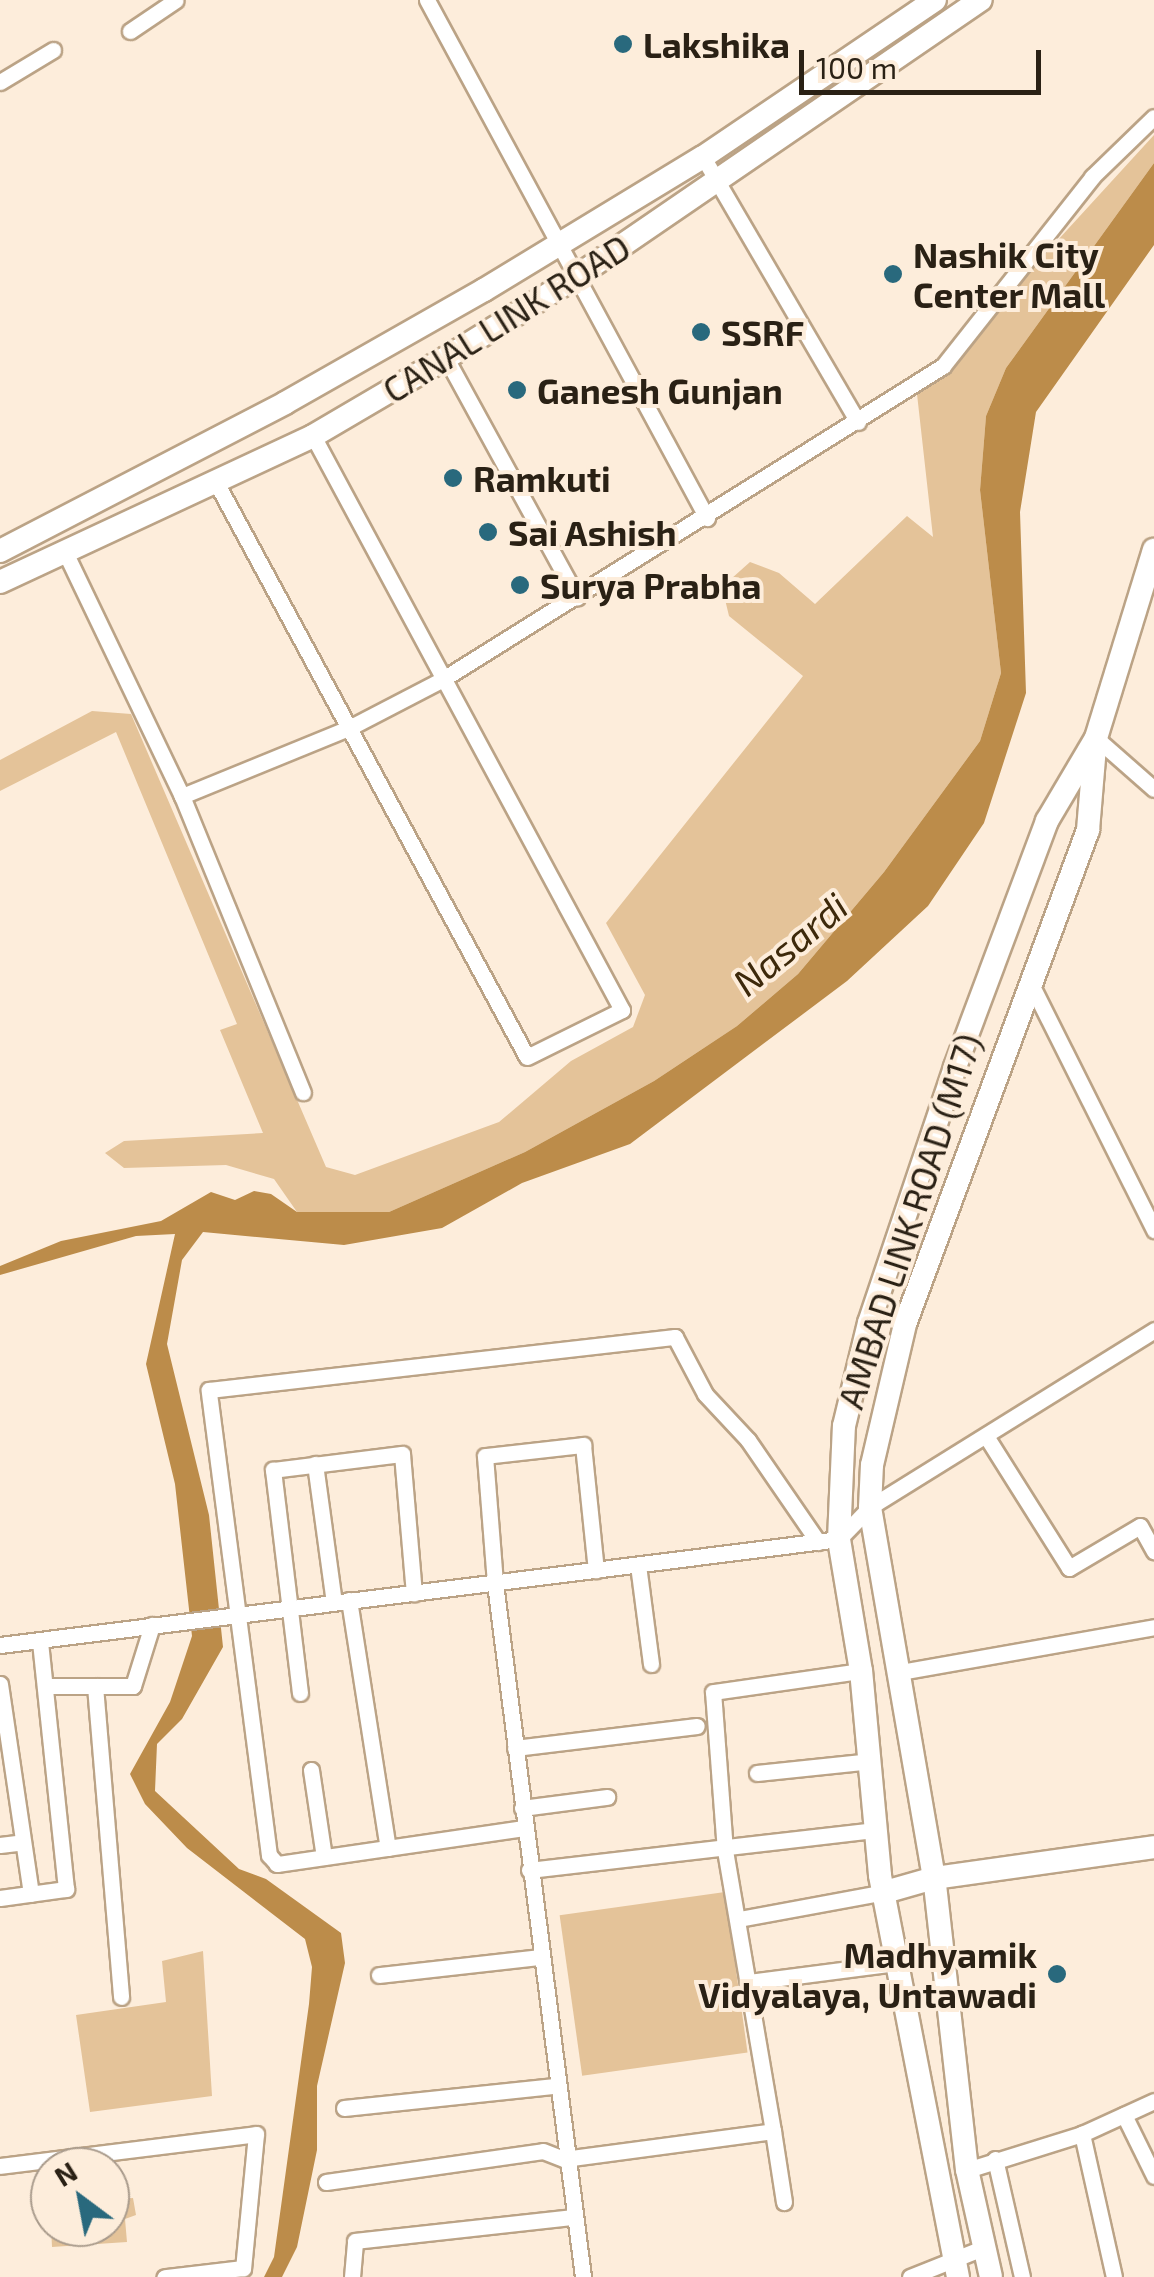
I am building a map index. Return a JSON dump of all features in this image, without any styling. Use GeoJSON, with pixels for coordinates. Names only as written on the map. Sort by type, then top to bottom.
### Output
{"type":"FeatureCollection","features":[{"type":"Feature","properties":{"kind":"main road","name":"CANAL LINK ROAD"},"geometry":{"type":"LineString","coordinates":[[0,551],[286,403],[555,246],[703,157],[935,0]]}},
{"type":"Feature","properties":{"kind":"main road","name":"CANAL LINK ROAD"},"geometry":{"type":"LineString","coordinates":[[0,582],[217,484],[312,436],[446,358],[574,279],[980,0]]}},
{"type":"Feature","properties":{"kind":"main road","name":"AMBAD LINK ROAD (M17)"},"geometry":{"type":"LineString","coordinates":[[956,2266],[874,1830],[861,1671],[828,1540],[844,1426],[868,1323],[1047,820],[1096,738],[1154,550]]}},
{"type":"Feature","properties":{"kind":"main road"},"geometry":{"type":"LineString","coordinates":[[991,2277],[967,2170],[934,1878],[870,1507],[872,1466],[904,1324],[1088,830],[1096,738]]}},
{"type":"Feature","properties":{"kind":"main road"},"geometry":{"type":"LineString","coordinates":[[886,1892],[934,1878],[1154,1847]]}},
{"type":"Feature","properties":{"kind":"street"},"geometry":{"type":"LineString","coordinates":[[130,31],[176,0]]}},
{"type":"Feature","properties":{"kind":"street"},"geometry":{"type":"LineString","coordinates":[[427,0],[555,246],[707,518]]}},
{"type":"Feature","properties":{"kind":"street"},"geometry":{"type":"LineString","coordinates":[[0,82],[53,50]]}},
{"type":"Feature","properties":{"kind":"street"},"geometry":{"type":"LineString","coordinates":[[182,796],[349,728],[444,678],[707,518],[943,366],[1092,178],[1154,117]]}},
{"type":"Feature","properties":{"kind":"street"},"geometry":{"type":"LineString","coordinates":[[703,157],[858,422]]}},
{"type":"Feature","properties":{"kind":"street"},"geometry":{"type":"LineString","coordinates":[[446,358],[577,597]]}},
{"type":"Feature","properties":{"kind":"street"},"geometry":{"type":"LineString","coordinates":[[217,484],[528,1057],[622,1010],[312,436]]}},
{"type":"Feature","properties":{"kind":"street"},"geometry":{"type":"LineString","coordinates":[[66,554],[182,796],[303,1092]]}},
{"type":"Feature","properties":{"kind":"street"},"geometry":{"type":"LineString","coordinates":[[1096,738],[1154,789]]}},
{"type":"Feature","properties":{"kind":"street"},"geometry":{"type":"LineString","coordinates":[[1030,980],[1154,1230]]}},
{"type":"Feature","properties":{"kind":"street"},"geometry":{"type":"LineString","coordinates":[[0,1646],[828,1540],[870,1507],[1154,1330]]}},
{"type":"Feature","properties":{"kind":"street"},"geometry":{"type":"LineString","coordinates":[[524,1828],[277,1864],[269,1855],[209,1390],[675,1337],[705,1394],[748,1440],[828,1540]]}},
{"type":"Feature","properties":{"kind":"street"},"geometry":{"type":"LineString","coordinates":[[986,1436],[1069,1568],[1154,1516]]}},
{"type":"Feature","properties":{"kind":"street"},"geometry":{"type":"LineString","coordinates":[[582,2277],[571,2216],[495,1583],[485,1456],[583,1445],[596,1570]]}},
{"type":"Feature","properties":{"kind":"street"},"geometry":{"type":"LineString","coordinates":[[300,1693],[273,1470],[402,1454],[414,1592]]}},
{"type":"Feature","properties":{"kind":"street"},"geometry":{"type":"LineString","coordinates":[[316,1464],[388,1848]]}},
{"type":"Feature","properties":{"kind":"street"},"geometry":{"type":"LineString","coordinates":[[1140,1526],[1154,1550]]}},
{"type":"Feature","properties":{"kind":"street"},"geometry":{"type":"LineString","coordinates":[[638,1564],[650,1664]]}},
{"type":"Feature","properties":{"kind":"street"},"geometry":{"type":"LineString","coordinates":[[45,1686],[133,1686],[152,1625]]}},
{"type":"Feature","properties":{"kind":"street"},"geometry":{"type":"LineString","coordinates":[[900,1672],[1154,1628]]}},
{"type":"Feature","properties":{"kind":"street"},"geometry":{"type":"LineString","coordinates":[[0,1898],[66,1889],[40,1640]]}},
{"type":"Feature","properties":{"kind":"street"},"geometry":{"type":"LineString","coordinates":[[784,2202],[725,1851],[713,1692],[861,1671]]}},
{"type":"Feature","properties":{"kind":"street"},"geometry":{"type":"LineString","coordinates":[[0,1684],[4,1735],[31,1894]]}},
{"type":"Feature","properties":{"kind":"street"},"geometry":{"type":"LineString","coordinates":[[95,1686],[120,1997]]}},
{"type":"Feature","properties":{"kind":"street"},"geometry":{"type":"LineString","coordinates":[[515,1748],[697,1726]]}},
{"type":"Feature","properties":{"kind":"street"},"geometry":{"type":"LineString","coordinates":[[757,1774],[871,1760]]}},
{"type":"Feature","properties":{"kind":"street"},"geometry":{"type":"LineString","coordinates":[[310,1770],[324,1857]]}},
{"type":"Feature","properties":{"kind":"street"},"geometry":{"type":"LineString","coordinates":[[522,1808],[607,1797]]}},
{"type":"Feature","properties":{"kind":"street"},"geometry":{"type":"LineString","coordinates":[[529,1870],[725,1851],[874,1830]]}},
{"type":"Feature","properties":{"kind":"street"},"geometry":{"type":"LineString","coordinates":[[0,1845],[23,1842]]}},
{"type":"Feature","properties":{"kind":"street"},"geometry":{"type":"LineString","coordinates":[[739,1919],[886,1892]]}},
{"type":"Feature","properties":{"kind":"street"},"geometry":{"type":"LineString","coordinates":[[379,1975],[540,1957]]}},
{"type":"Feature","properties":{"kind":"street"},"geometry":{"type":"LineString","coordinates":[[749,1982],[896,1963]]}},
{"type":"Feature","properties":{"kind":"street"},"geometry":{"type":"LineString","coordinates":[[344,2108],[556,2086]]}},
{"type":"Feature","properties":{"kind":"street"},"geometry":{"type":"LineString","coordinates":[[967,2170],[1082,2134],[1154,2102]]}},
{"type":"Feature","properties":{"kind":"street"},"geometry":{"type":"LineString","coordinates":[[1124,2114],[1154,2176]]}},
{"type":"Feature","properties":{"kind":"street"},"geometry":{"type":"LineString","coordinates":[[326,2182],[543,2151],[564,2160],[773,2131]]}},
{"type":"Feature","properties":{"kind":"street"},"geometry":{"type":"LineString","coordinates":[[0,2166],[256,2134],[242,2273],[164,2277]]}},
{"type":"Feature","properties":{"kind":"street"},"geometry":{"type":"LineString","coordinates":[[1082,2134],[1114,2277]]}},
{"type":"Feature","properties":{"kind":"street"},"geometry":{"type":"LineString","coordinates":[[995,2159],[1022,2277]]}},
{"type":"Feature","properties":{"kind":"street"},"geometry":{"type":"LineString","coordinates":[[352,2277],[355,2241],[571,2216]]}},
{"type":"Feature","properties":{"kind":"street"},"geometry":{"type":"LineString","coordinates":[[910,2277],[956,2266],[984,2248]]}},
{"type":"Feature","properties":{"kind":"shaded area"},"geometry":{"type":"Polygon","coordinates":[[[1154,135],[1154,163],[1006,368],[986,416],[980,490],[1001,673],[980,741],[884,872],[798,974],[737,1026],[654,1081],[525,1152],[389,1212],[297,1212],[274,1179],[226,1165],[124,1168],[105,1153],[124,1141],[263,1133],[220,1030],[237,1024],[116,732],[0,791],[0,760],[92,711],[131,714],[326,1167],[355,1175],[499,1122],[571,1061],[633,1027],[645,995],[606,923],[803,676],[729,616],[722,587],[750,562],[779,573],[815,604],[907,516],[933,537],[917,394],[1154,135]]]}},
{"type":"Feature","properties":{"kind":"shaded area"},"geometry":{"type":"Polygon","coordinates":[[[1154,163],[1154,245],[1036,412],[1020,512],[1026,693],[984,823],[928,906],[847,981],[630,1144],[522,1183],[442,1228],[344,1245],[203,1232],[182,1260],[167,1344],[209,1515],[223,1647],[182,1719],[157,1744],[155,1791],[239,1869],[266,1879],[341,1933],[345,1963],[317,2086],[317,2150],[297,2247],[282,2277],[264,2277],[274,2257],[309,2004],[312,1967],[305,1939],[187,1848],[145,1804],[130,1774],[170,1702],[192,1636],[175,1484],[146,1364],[175,1234],[136,1236],[0,1275],[0,1266],[61,1241],[161,1221],[211,1192],[235,1200],[254,1191],[271,1194],[297,1212],[389,1212],[525,1152],[654,1081],[737,1026],[798,974],[884,872],[980,741],[1001,673],[980,490],[986,416],[1006,368],[1154,163]]]}},
{"type":"Feature","properties":{"kind":"shaded area"},"geometry":{"type":"Polygon","coordinates":[[[725,1892],[748,2052],[582,2076],[560,1915],[725,1892]]]}},
{"type":"Feature","properties":{"kind":"shaded area"},"geometry":{"type":"Polygon","coordinates":[[[203,1951],[212,2096],[90,2112],[76,2015],[166,2002],[162,1961],[203,1951]]]}},
{"type":"Feature","properties":{"kind":"shaded area"},"geometry":{"type":"Polygon","coordinates":[[[130,2198],[133,2198],[136,2215],[130,2217],[130,2198]]]}},
{"type":"Feature","properties":{"kind":"place","name":"Lakshika"},"geometry":{"type":"Point","coordinates":[623,44]}},
{"type":"Feature","properties":{"kind":"place","name":"Nashik City Center Mall"},"geometry":{"type":"Point","coordinates":[893,274]}},
{"type":"Feature","properties":{"kind":"place","name":"SSRF"},"geometry":{"type":"Point","coordinates":[701,332]}},
{"type":"Feature","properties":{"kind":"place","name":"Ganesh Gunjan"},"geometry":{"type":"Point","coordinates":[517,390]}},
{"type":"Feature","properties":{"kind":"place","name":"Ramkuti"},"geometry":{"type":"Point","coordinates":[453,478]}},
{"type":"Feature","properties":{"kind":"place","name":"Sai Ashish"},"geometry":{"type":"Point","coordinates":[488,532]}},
{"type":"Feature","properties":{"kind":"place","name":"Surya Prabha"},"geometry":{"type":"Point","coordinates":[520,585]}},
{"type":"Feature","properties":{"kind":"place","name":"Madhyamik Vidyalaya, Untawadi"},"geometry":{"type":"Point","coordinates":[1057,1974]}},
{"type":"Feature","properties":{"kind":"water label","name":"Nasardi"},"geometry":{"type":"Point","coordinates":[790,944]}}]}
